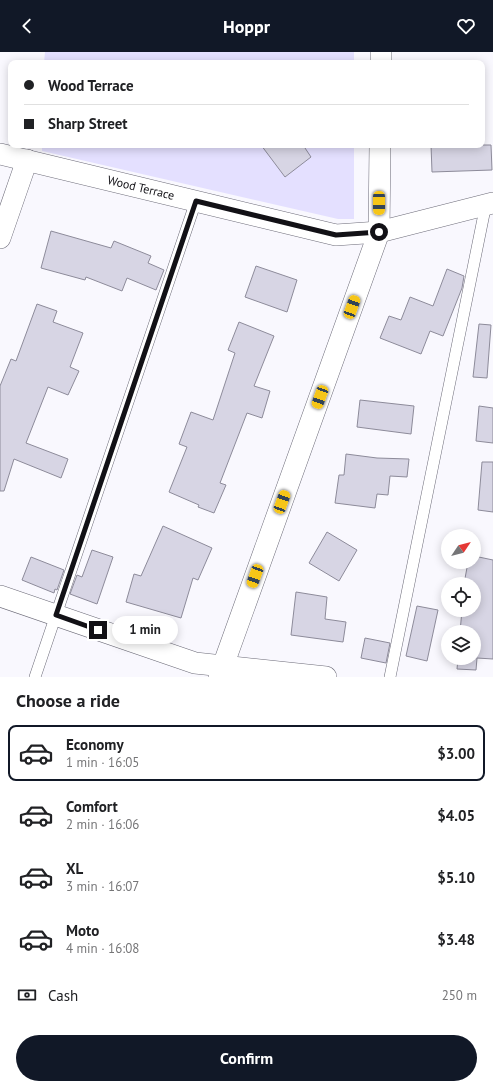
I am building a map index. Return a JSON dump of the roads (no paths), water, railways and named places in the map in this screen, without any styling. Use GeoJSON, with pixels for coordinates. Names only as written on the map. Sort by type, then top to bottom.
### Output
{"type":"FeatureCollection","features":[{"type":"Feature","properties":{"kind":"street"},"geometry":{"type":"LineString","coordinates":[[220,672],[379,232],[380,148]]}},
{"type":"Feature","properties":{"kind":"street","name":"Wood Terrace"},"geometry":{"type":"LineString","coordinates":[[0,154],[336,235],[379,232],[490,204]]}},
{"type":"Feature","properties":{"kind":"street"},"geometry":{"type":"LineString","coordinates":[[0,238],[27,160]]}},
{"type":"Feature","properties":{"kind":"street"},"geometry":{"type":"LineString","coordinates":[[0,596],[220,672],[326,677]]}},
{"type":"Feature","properties":{"kind":"lane"},"geometry":{"type":"LineString","coordinates":[[35,677],[196,201]]}},
{"type":"Feature","properties":{"kind":"lane"},"geometry":{"type":"LineString","coordinates":[[390,677],[490,204]]}}]}
